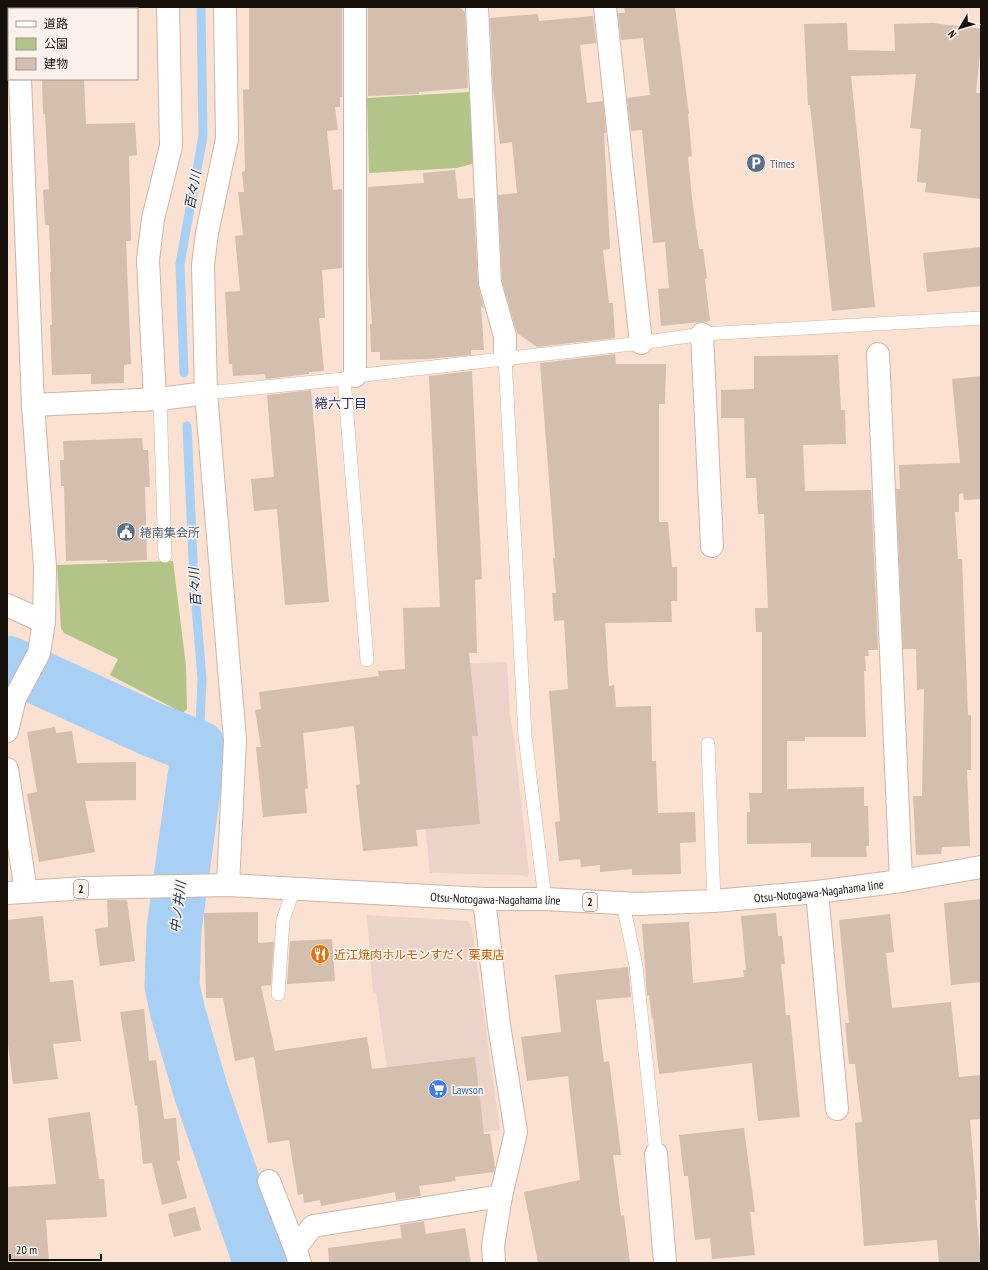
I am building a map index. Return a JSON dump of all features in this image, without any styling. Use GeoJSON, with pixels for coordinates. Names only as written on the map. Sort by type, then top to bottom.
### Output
{"type":"FeatureCollection","features":[{"type":"Feature","properties":{"kind":"street"},"geometry":{"type":"LineString","coordinates":[[157,399],[148,260],[153,219],[171,146],[168,7]]}},
{"type":"Feature","properties":{"kind":"street"},"geometry":{"type":"LineString","coordinates":[[225,7],[227,139],[207,233],[203,265],[206,393],[235,740],[228,884]]}},
{"type":"Feature","properties":{"kind":"street"},"geometry":{"type":"LineString","coordinates":[[349,378],[355,7]]}},
{"type":"Feature","properties":{"kind":"street"},"geometry":{"type":"LineString","coordinates":[[477,7],[490,283],[505,336],[505,358]]}},
{"type":"Feature","properties":{"kind":"street"},"geometry":{"type":"LineString","coordinates":[[605,7],[641,343]]}},
{"type":"Feature","properties":{"kind":"street"},"geometry":{"type":"LineString","coordinates":[[7,731],[15,698],[39,653],[44,622],[44,567],[33,405],[20,80]]}},
{"type":"Feature","properties":{"kind":"street"},"geometry":{"type":"LineString","coordinates":[[702,334],[712,546]]}},
{"type":"Feature","properties":{"kind":"street"},"geometry":{"type":"LineString","coordinates":[[878,354],[901,881]]}},
{"type":"Feature","properties":{"kind":"street"},"geometry":{"type":"LineString","coordinates":[[33,405],[157,399],[206,393]]}},
{"type":"Feature","properties":{"kind":"street"},"geometry":{"type":"LineString","coordinates":[[7,605],[44,622]]}},
{"type":"Feature","properties":{"kind":"street"},"geometry":{"type":"LineString","coordinates":[[7,769],[17,892]]}},
{"type":"Feature","properties":{"kind":"street","name":"Otsu-Notogawa-Nagahama line"},"geometry":{"type":"LineString","coordinates":[[17,892],[228,884],[484,899],[545,899],[638,904],[714,901],[817,892],[901,881],[981,867]]}},
{"type":"Feature","properties":{"kind":"street"},"geometry":{"type":"LineString","coordinates":[[817,892],[837,1109]]}},
{"type":"Feature","properties":{"kind":"street"},"geometry":{"type":"LineString","coordinates":[[484,899],[499,1025],[516,1132],[501,1196],[493,1246],[494,1263]]}},
{"type":"Feature","properties":{"kind":"street"},"geometry":{"type":"LineString","coordinates":[[656,1154],[665,1263]]}},
{"type":"Feature","properties":{"kind":"street"},"geometry":{"type":"LineString","coordinates":[[269,1181],[298,1256]]}},
{"type":"Feature","properties":{"kind":"street"},"geometry":{"type":"LineString","coordinates":[[298,1256],[313,1226],[501,1196]]}},
{"type":"Feature","properties":{"kind":"lane"},"geometry":{"type":"LineString","coordinates":[[206,393],[349,378],[505,358],[641,343],[702,334],[981,318]]}},
{"type":"Feature","properties":{"kind":"lane"},"geometry":{"type":"LineString","coordinates":[[505,358],[525,736],[545,899]]}},
{"type":"Feature","properties":{"kind":"lane"},"geometry":{"type":"LineString","coordinates":[[349,378],[367,660]]}},
{"type":"Feature","properties":{"kind":"lane"},"geometry":{"type":"LineString","coordinates":[[157,399],[165,556]]}},
{"type":"Feature","properties":{"kind":"lane"},"geometry":{"type":"LineString","coordinates":[[708,744],[714,901]]}},
{"type":"Feature","properties":{"kind":"lane"},"geometry":{"type":"LineString","coordinates":[[278,994],[282,920],[294,888]]}},
{"type":"Feature","properties":{"kind":"lane"},"geometry":{"type":"LineString","coordinates":[[623,904],[636,966],[656,1154]]}},
{"type":"Feature","properties":{"kind":"shaded area"},"geometry":{"type":"Polygon","coordinates":[[[507,662],[510,715],[514,737],[529,874],[527,878],[522,875],[430,873],[408,665],[507,662]]]}},
{"type":"Feature","properties":{"kind":"shaded area"},"geometry":{"type":"Polygon","coordinates":[[[367,915],[468,921],[472,929],[500,1130],[398,1144],[376,992],[373,993],[367,915]]]}},
{"type":"Feature","properties":{"kind":"green space"},"geometry":{"type":"Polygon","coordinates":[[[469,92],[475,163],[457,168],[369,173],[367,98],[469,92]]]}},
{"type":"Feature","properties":{"kind":"green space"},"geometry":{"type":"Polygon","coordinates":[[[173,561],[186,666],[187,709],[183,713],[110,675],[118,659],[64,633],[61,628],[57,565],[173,561]]]}},
{"type":"Feature","properties":{"kind":"building"},"geometry":{"type":"Polygon","coordinates":[[[249,7],[342,7],[342,97],[340,97],[340,107],[335,107],[338,130],[327,131],[333,190],[342,189],[342,268],[322,270],[325,318],[319,318],[324,371],[266,379],[265,374],[233,376],[232,364],[229,364],[225,292],[240,291],[235,236],[243,235],[238,192],[244,192],[242,172],[245,171],[243,90],[249,89],[249,7]]]}},
{"type":"Feature","properties":{"kind":"building"},"geometry":{"type":"Polygon","coordinates":[[[368,7],[459,7],[465,12],[468,88],[419,92],[419,94],[368,96],[368,7]]]}},
{"type":"Feature","properties":{"kind":"building"},"geometry":{"type":"Polygon","coordinates":[[[624,7],[675,7],[689,114],[692,156],[688,157],[692,198],[699,249],[703,249],[710,321],[661,326],[658,289],[669,288],[665,242],[653,243],[642,130],[631,131],[627,98],[650,95],[643,38],[621,40],[618,13],[625,13],[624,7]]]}},
{"type":"Feature","properties":{"kind":"building"},"geometry":{"type":"Polygon","coordinates":[[[538,14],[539,21],[593,16],[596,43],[580,45],[587,103],[603,101],[606,133],[604,133],[610,249],[603,250],[609,303],[613,303],[615,338],[537,347],[517,333],[502,281],[498,195],[517,193],[512,142],[500,144],[493,86],[490,18],[538,14]]]}},
{"type":"Feature","properties":{"kind":"building"},"geometry":{"type":"Polygon","coordinates":[[[847,23],[848,50],[895,51],[894,24],[933,23],[981,29],[976,93],[981,93],[981,199],[925,192],[926,183],[917,182],[921,129],[910,128],[916,74],[851,76],[875,307],[832,311],[810,105],[808,105],[804,24],[847,23]]]}},
{"type":"Feature","properties":{"kind":"building"},"geometry":{"type":"Polygon","coordinates":[[[42,80],[84,80],[86,124],[135,123],[137,155],[129,156],[131,241],[126,241],[131,364],[124,365],[124,383],[91,384],[91,374],[52,375],[49,225],[45,225],[43,190],[49,189],[45,114],[43,114],[42,80]]]}},
{"type":"Feature","properties":{"kind":"building"},"geometry":{"type":"Polygon","coordinates":[[[455,170],[458,199],[473,198],[478,284],[484,309],[481,306],[484,350],[471,350],[471,355],[428,359],[380,360],[380,352],[371,352],[370,324],[372,324],[368,266],[368,187],[424,183],[423,173],[455,170]]]}},
{"type":"Feature","properties":{"kind":"building"},"geometry":{"type":"Polygon","coordinates":[[[981,247],[981,286],[927,292],[923,253],[981,247]]]}},
{"type":"Feature","properties":{"kind":"building"},"geometry":{"type":"Polygon","coordinates":[[[615,354],[616,364],[666,364],[665,404],[659,404],[659,522],[668,522],[672,567],[677,567],[677,601],[671,601],[672,622],[605,623],[609,686],[614,685],[616,707],[651,706],[652,761],[656,761],[658,813],[695,812],[696,842],[680,843],[681,874],[632,875],[632,869],[600,872],[600,865],[581,867],[580,859],[559,861],[555,822],[560,821],[549,691],[568,689],[564,620],[554,621],[552,593],[556,593],[553,558],[555,558],[540,363],[615,354]]]}},
{"type":"Feature","properties":{"kind":"building"},"geometry":{"type":"Polygon","coordinates":[[[838,355],[841,410],[845,410],[846,444],[803,445],[805,491],[871,490],[878,650],[868,650],[869,656],[865,656],[866,737],[805,737],[805,741],[787,741],[787,789],[864,787],[864,806],[868,806],[869,846],[866,846],[867,857],[811,857],[811,843],[747,844],[747,812],[750,812],[749,793],[762,793],[762,632],[756,632],[755,608],[768,608],[764,514],[758,514],[756,478],[746,478],[744,418],[721,418],[721,390],[754,389],[754,356],[838,355]]]}},
{"type":"Feature","properties":{"kind":"building"},"geometry":{"type":"Polygon","coordinates":[[[472,371],[482,579],[475,580],[477,653],[469,653],[478,736],[472,736],[480,824],[416,830],[418,846],[363,851],[356,785],[360,784],[354,726],[303,733],[308,788],[305,789],[307,813],[263,817],[256,747],[261,747],[255,710],[261,709],[259,692],[379,676],[378,671],[405,669],[403,608],[440,607],[429,376],[472,371]]]}},
{"type":"Feature","properties":{"kind":"building"},"geometry":{"type":"Polygon","coordinates":[[[981,376],[981,499],[964,500],[963,493],[959,494],[959,512],[955,512],[958,559],[962,559],[968,715],[971,715],[971,770],[967,770],[970,846],[942,847],[941,854],[916,855],[913,796],[922,796],[924,689],[917,690],[916,649],[903,649],[896,489],[900,489],[899,465],[960,463],[952,379],[981,376]]]}},
{"type":"Feature","properties":{"kind":"building"},"geometry":{"type":"Polygon","coordinates":[[[311,390],[329,602],[285,605],[277,509],[254,511],[251,479],[274,477],[267,395],[311,390]]]}},
{"type":"Feature","properties":{"kind":"building"},"geometry":{"type":"Polygon","coordinates":[[[142,438],[143,450],[148,450],[150,487],[145,487],[147,560],[107,562],[107,560],[66,561],[64,486],[61,486],[60,460],[64,460],[63,441],[142,438]]]}},
{"type":"Feature","properties":{"kind":"building"},"geometry":{"type":"Polygon","coordinates":[[[55,727],[56,733],[72,731],[77,763],[136,762],[136,800],[85,801],[95,852],[39,862],[27,794],[37,792],[27,732],[55,727]]]}},
{"type":"Feature","properties":{"kind":"building"},"geometry":{"type":"Polygon","coordinates":[[[981,899],[981,982],[951,985],[944,903],[981,899]]]}},
{"type":"Feature","properties":{"kind":"building"},"geometry":{"type":"Polygon","coordinates":[[[107,900],[127,900],[135,961],[100,966],[95,929],[108,927],[107,900]]]}},
{"type":"Feature","properties":{"kind":"building"},"geometry":{"type":"Polygon","coordinates":[[[258,912],[258,943],[274,942],[271,985],[261,986],[275,1051],[367,1037],[372,1069],[475,1057],[484,1134],[490,1134],[495,1167],[494,1172],[455,1177],[456,1181],[419,1186],[421,1196],[396,1200],[395,1192],[321,1206],[320,1200],[304,1203],[303,1194],[298,1195],[289,1140],[268,1143],[254,1057],[235,1061],[223,998],[206,998],[204,913],[258,912]]]}},
{"type":"Feature","properties":{"kind":"building"},"geometry":{"type":"Polygon","coordinates":[[[776,913],[778,936],[782,936],[785,964],[781,964],[786,1015],[790,1015],[800,1117],[758,1121],[752,1063],[659,1074],[653,1018],[652,1019],[649,995],[647,996],[642,924],[689,922],[693,983],[744,977],[743,970],[746,970],[741,916],[776,913]]]}},
{"type":"Feature","properties":{"kind":"building"},"geometry":{"type":"Polygon","coordinates":[[[890,914],[894,952],[886,953],[892,1008],[951,1002],[959,1077],[981,1075],[981,1119],[970,1120],[981,1263],[939,1263],[937,1240],[864,1246],[855,1123],[862,1122],[855,1064],[849,1064],[845,1023],[849,1023],[839,920],[890,914]]]}},
{"type":"Feature","properties":{"kind":"building"},"geometry":{"type":"Polygon","coordinates":[[[43,916],[50,982],[73,980],[81,1041],[53,1044],[58,1079],[13,1084],[7,1037],[7,920],[43,916]]]}},
{"type":"Feature","properties":{"kind":"building"},"geometry":{"type":"Polygon","coordinates":[[[332,939],[335,981],[287,984],[290,941],[332,939]]]}},
{"type":"Feature","properties":{"kind":"building"},"geometry":{"type":"Polygon","coordinates":[[[628,967],[631,997],[596,1000],[604,1062],[609,1061],[617,1122],[621,1155],[613,1155],[621,1216],[624,1215],[630,1263],[538,1263],[524,1192],[580,1180],[568,1076],[527,1081],[521,1037],[561,1032],[555,975],[628,967]]]}},
{"type":"Feature","properties":{"kind":"building"},"geometry":{"type":"Polygon","coordinates":[[[144,1009],[149,1061],[156,1060],[164,1119],[176,1118],[180,1160],[177,1161],[187,1198],[162,1205],[152,1163],[143,1164],[137,1105],[135,1105],[120,1012],[144,1009]]]}},
{"type":"Feature","properties":{"kind":"building"},"geometry":{"type":"Polygon","coordinates":[[[90,1112],[99,1179],[104,1179],[107,1217],[46,1220],[49,1263],[7,1263],[7,1187],[56,1184],[48,1118],[90,1112]]]}},
{"type":"Feature","properties":{"kind":"building"},"geometry":{"type":"Polygon","coordinates":[[[744,1128],[755,1212],[750,1212],[755,1255],[712,1259],[710,1238],[695,1240],[688,1176],[684,1176],[679,1135],[744,1128]]]}},
{"type":"Feature","properties":{"kind":"building"},"geometry":{"type":"Polygon","coordinates":[[[195,1207],[201,1230],[174,1237],[168,1214],[195,1207]]]}},
{"type":"Feature","properties":{"kind":"building"},"geometry":{"type":"Polygon","coordinates":[[[424,1221],[426,1234],[465,1228],[471,1263],[329,1263],[328,1248],[402,1238],[400,1225],[424,1221]]]}},
{"type":"Feature","properties":{"kind":"waterway","name":"百々川"},"geometry":{"type":"LineString","coordinates":[[184,373],[180,264],[203,136],[201,7]]}},
{"type":"Feature","properties":{"kind":"waterway","name":"百々川"},"geometry":{"type":"LineString","coordinates":[[187,426],[194,582],[202,679],[199,748]]}},
{"type":"Feature","properties":{"kind":"waterway","name":"中ノ井川"},"geometry":{"type":"LineString","coordinates":[[7,663],[151,729],[199,748],[174,929],[172,986],[178,1013],[201,1092],[261,1263]]}},
{"type":"Feature","properties":{"kind":"place","name":"Times"},"geometry":{"type":"Point","coordinates":[756,163]}},
{"type":"Feature","properties":{"kind":"place","name":"綣南集会所"},"geometry":{"type":"Point","coordinates":[126,532]}},
{"type":"Feature","properties":{"kind":"place","name":"近江焼肉ホルモンすだく 栗東店"},"geometry":{"type":"Point","coordinates":[320,954]}},
{"type":"Feature","properties":{"kind":"place","name":"Lawson"},"geometry":{"type":"Point","coordinates":[438,1089]}},
{"type":"Feature","properties":{"kind":"district","name":"綣六丁目"},"geometry":{"type":"Point","coordinates":[341,403]}}]}
